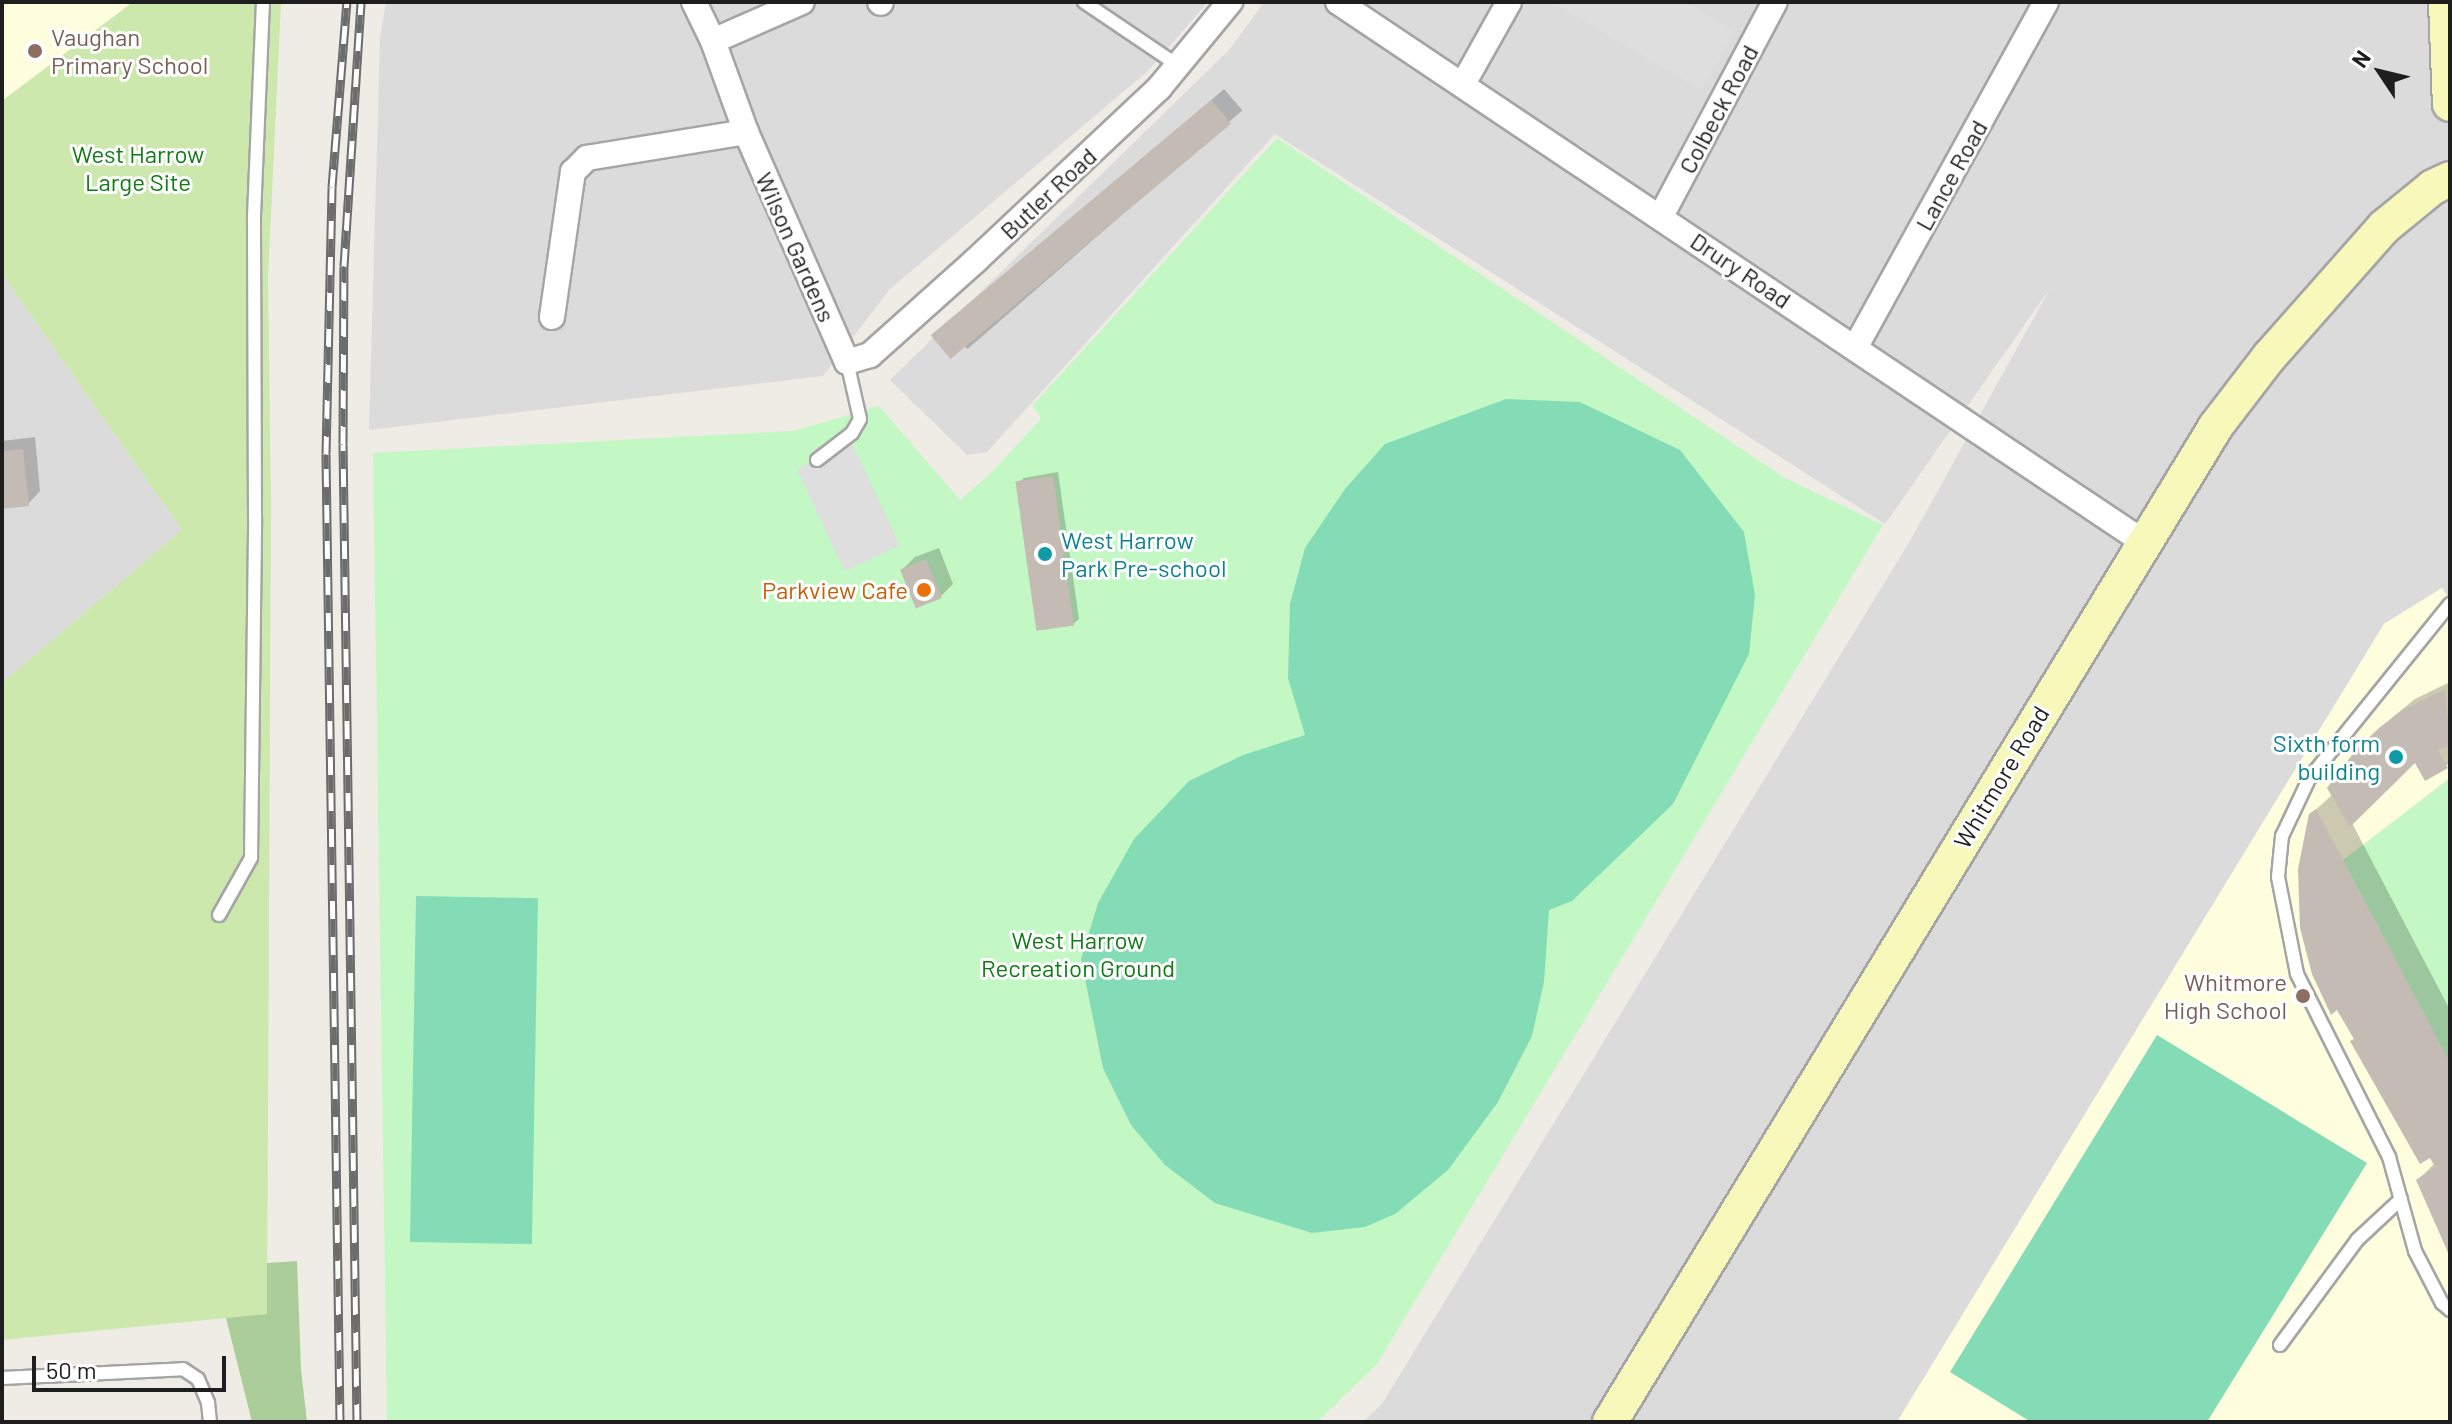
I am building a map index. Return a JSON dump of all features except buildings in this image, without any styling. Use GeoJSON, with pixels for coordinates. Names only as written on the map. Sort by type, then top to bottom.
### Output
{"type":"FeatureCollection","features":[{"type":"Feature","properties":{"kind":"street","name":"Wilson Gardens"},"geometry":{"type":"LineString","coordinates":[[694,2],[713,41],[746,132],[847,362]]}},
{"type":"Feature","properties":{"kind":"street"},"geometry":{"type":"LineString","coordinates":[[713,41],[802,2]]}},
{"type":"Feature","properties":{"kind":"street","name":"Butler Road"},"geometry":{"type":"LineString","coordinates":[[847,362],[870,355],[1010,228],[1179,66],[1230,2]]}},
{"type":"Feature","properties":{"kind":"street","name":"Drury Road"},"geometry":{"type":"LineString","coordinates":[[1338,2],[2142,541]]}},
{"type":"Feature","properties":{"kind":"street"},"geometry":{"type":"LineString","coordinates":[[1463,84],[1509,2]]}},
{"type":"Feature","properties":{"kind":"street","name":"Colbeck Road"},"geometry":{"type":"LineString","coordinates":[[1661,216],[1775,2]]}},
{"type":"Feature","properties":{"kind":"street","name":"Lance Road"},"geometry":{"type":"LineString","coordinates":[[1855,348],[2046,2]]}},
{"type":"Feature","properties":{"kind":"street"},"geometry":{"type":"LineString","coordinates":[[2446,2],[2450,104]]}},
{"type":"Feature","properties":{"kind":"street"},"geometry":{"type":"LineString","coordinates":[[552,317],[573,172],[587,158],[746,132]]}},
{"type":"Feature","properties":{"kind":"street","name":"Whitmore Road"},"geometry":{"type":"LineString","coordinates":[[1610,1422],[1899,950],[2142,541],[2216,426],[2287,336],[2384,227],[2433,187],[2450,179]]}},
{"type":"Feature","properties":{"kind":"lane"},"geometry":{"type":"LineString","coordinates":[[219,915],[251,858],[255,518],[254,216],[263,2]]}},
{"type":"Feature","properties":{"kind":"lane"},"geometry":{"type":"LineString","coordinates":[[1084,2],[1179,66]]}},
{"type":"Feature","properties":{"kind":"lane"},"geometry":{"type":"LineString","coordinates":[[817,460],[852,433],[860,419],[847,362]]}},
{"type":"Feature","properties":{"kind":"lane"},"geometry":{"type":"LineString","coordinates":[[2450,604],[2309,779],[2282,836],[2278,877],[2297,974],[2389,1157],[2415,1251],[2442,1303],[2450,1310]]}},
{"type":"Feature","properties":{"kind":"lane"},"geometry":{"type":"LineString","coordinates":[[2280,1345],[2357,1240],[2401,1199]]}},
{"type":"Feature","properties":{"kind":"lane"},"geometry":{"type":"LineString","coordinates":[[2,1378],[183,1369],[198,1379],[208,1403],[210,1422]]}},
{"type":"Feature","properties":{"kind":"shaded area","name":"Vaughan Primary School"},"geometry":{"type":"Polygon","coordinates":[[[2,2],[133,2],[2,101],[2,2]]]}},
{"type":"Feature","properties":{"kind":"shaded area"},"geometry":{"type":"Polygon","coordinates":[[[386,2],[1208,2],[1148,71],[890,289],[823,376],[369,430],[380,38],[386,2]]]}},
{"type":"Feature","properties":{"kind":"shaded area"},"geometry":{"type":"Polygon","coordinates":[[[1264,2],[2450,2],[2450,600],[2442,588],[2384,624],[1897,1422],[1363,1422],[1382,1404],[1910,541],[2051,287],[1885,524],[1275,134],[987,452],[967,455],[890,380],[1230,49],[1264,2]]]}},
{"type":"Feature","properties":{"kind":"shaded area"},"geometry":{"type":"Polygon","coordinates":[[[1552,2],[1686,2],[1735,31],[1701,90],[1552,2]]]}},
{"type":"Feature","properties":{"kind":"shaded area"},"geometry":{"type":"Polygon","coordinates":[[[2,274],[182,530],[2,683],[2,274]]]}},
{"type":"Feature","properties":{"kind":"shaded area"},"geometry":{"type":"Polygon","coordinates":[[[852,443],[900,545],[844,571],[797,469],[852,443]]]}},
{"type":"Feature","properties":{"kind":"shaded area","name":"Whitmore High School"},"geometry":{"type":"Polygon","coordinates":[[[2442,588],[2450,600],[2450,1422],[1897,1422],[2384,624],[2442,588]]]}},
{"type":"Feature","properties":{"kind":"green space","name":"West Harrow Large Site"},"geometry":{"type":"Polygon","coordinates":[[[133,2],[281,2],[268,278],[271,505],[267,1314],[2,1340],[2,683],[182,530],[2,274],[2,101],[133,2]]]}},
{"type":"Feature","properties":{"kind":"green space","name":"West Harrow Recreation Ground"},"geometry":{"type":"Polygon","coordinates":[[[1277,138],[1785,478],[1883,525],[1377,1364],[1317,1422],[387,1422],[373,453],[794,431],[879,406],[960,500],[991,473],[1041,419],[1033,405],[1277,138]]]}},
{"type":"Feature","properties":{"kind":"green space"},"geometry":{"type":"Polygon","coordinates":[[[1506,399],[1580,402],[1680,450],[1744,532],[1755,595],[1749,654],[1673,804],[1572,901],[1549,910],[1544,982],[1532,1036],[1498,1102],[1448,1170],[1395,1214],[1365,1227],[1312,1233],[1215,1203],[1165,1165],[1131,1125],[1103,1068],[1081,959],[1098,903],[1134,839],[1189,781],[1243,755],[1305,735],[1288,678],[1290,604],[1305,548],[1345,489],[1385,444],[1506,399]]]}},
{"type":"Feature","properties":{"kind":"green space"},"geometry":{"type":"Polygon","coordinates":[[[2450,778],[2450,1063],[2343,860],[2450,778]]]}},
{"type":"Feature","properties":{"kind":"green space"},"geometry":{"type":"Polygon","coordinates":[[[416,896],[538,898],[532,1244],[410,1242],[416,896]]]}},
{"type":"Feature","properties":{"kind":"green space"},"geometry":{"type":"Polygon","coordinates":[[[2157,1035],[2367,1163],[2207,1422],[2031,1422],[1950,1372],[2157,1035]]]}},
{"type":"Feature","properties":{"kind":"green space"},"geometry":{"type":"Polygon","coordinates":[[[297,1261],[301,1369],[307,1422],[252,1422],[226,1318],[267,1314],[267,1263],[297,1261]]]}},
{"type":"Feature","properties":{"kind":"railway"},"geometry":{"type":"LineString","coordinates":[[340,1422],[326,454],[332,187],[347,2]]}},
{"type":"Feature","properties":{"kind":"railway"},"geometry":{"type":"LineString","coordinates":[[357,1422],[343,444],[344,266],[361,2]]}},
{"type":"Feature","properties":{"kind":"place","name":"Vaughan Primary School"},"geometry":{"type":"Point","coordinates":[35,51]}},
{"type":"Feature","properties":{"kind":"place","name":"West Harrow Park Pre-school"},"geometry":{"type":"Point","coordinates":[1045,554]}},
{"type":"Feature","properties":{"kind":"place","name":"Parkview Cafe"},"geometry":{"type":"Point","coordinates":[924,590]}},
{"type":"Feature","properties":{"kind":"place","name":"Sixth form building"},"geometry":{"type":"Point","coordinates":[2396,757]}},
{"type":"Feature","properties":{"kind":"place","name":"Whitmore High School"},"geometry":{"type":"Point","coordinates":[2303,996]}}]}
